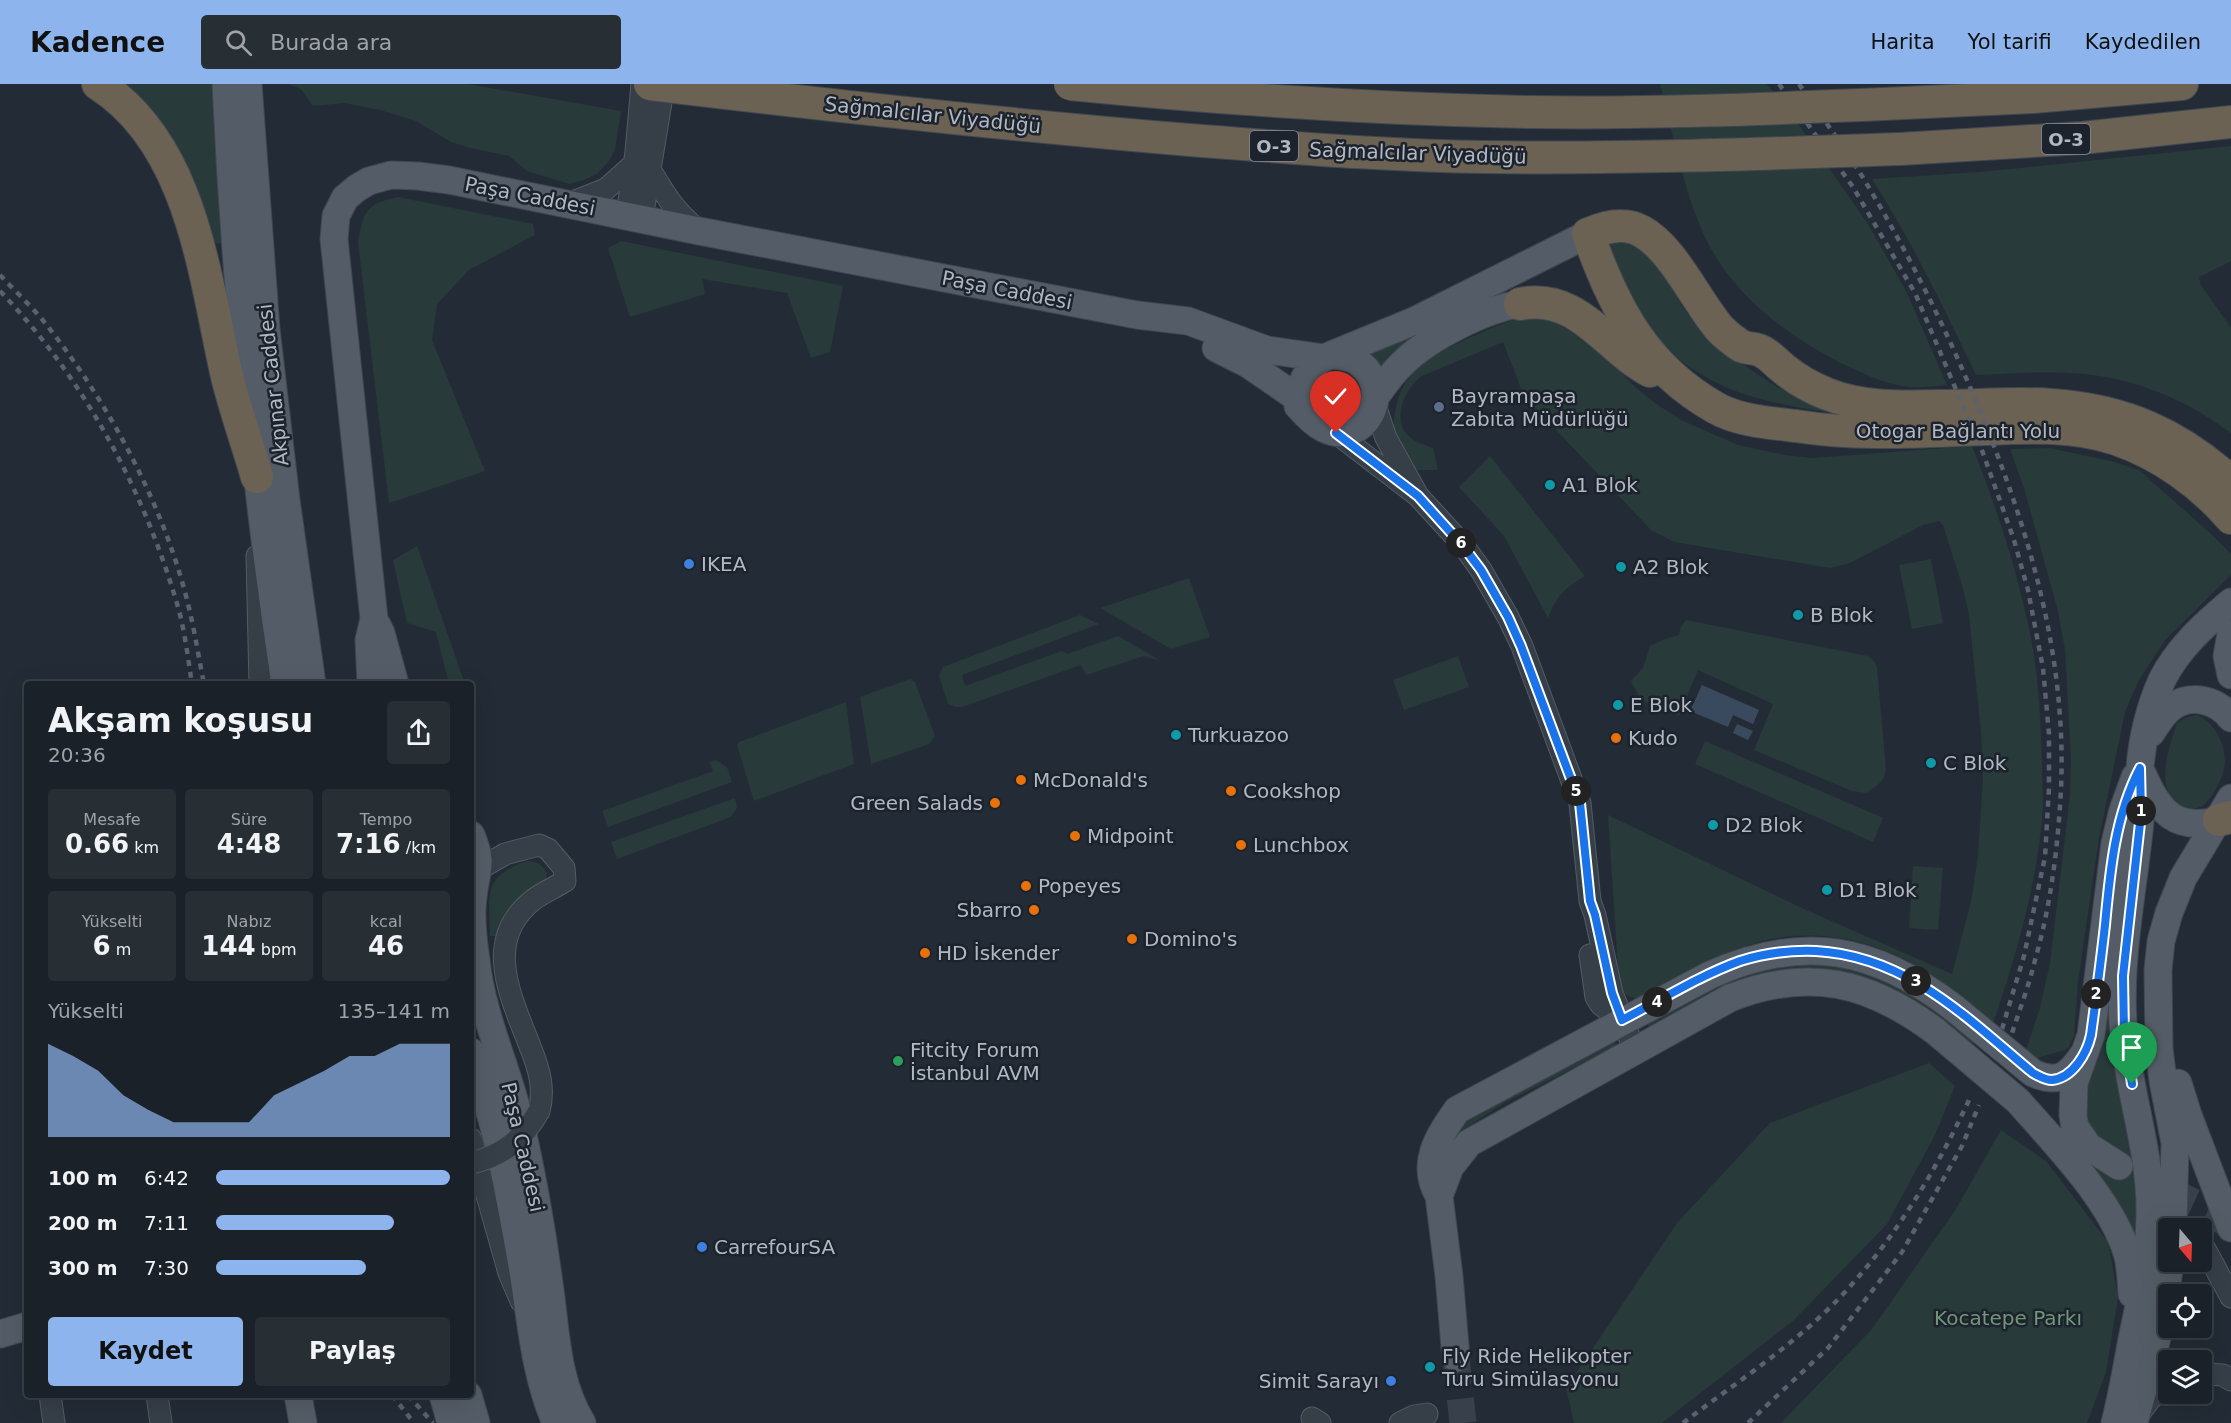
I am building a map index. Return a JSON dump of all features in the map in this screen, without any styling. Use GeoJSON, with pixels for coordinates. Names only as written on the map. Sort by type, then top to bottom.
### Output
{"type":"FeatureCollection","features":[{"type":"Feature","properties":{"kind":"highway"},"geometry":{"type":"LineString","coordinates":[[98,84],[128,107],[144,125],[170,165],[184,198],[204,270],[227,376],[257,477]]}},
{"type":"Feature","properties":{"kind":"highway","name":"Sağmalcılar Viyadüğü"},"geometry":{"type":"LineString","coordinates":[[650,84],[1007,124],[1280,147],[1483,157],[1699,157],[1900,149],[2082,138],[2231,122]]}},
{"type":"Feature","properties":{"kind":"highway","name":"O-3"},"geometry":{"type":"LineString","coordinates":[[1070,84],[1276,101],[1528,112],[1691,111],[1883,104],[2033,97],[2182,84]]}},
{"type":"Feature","properties":{"kind":"highway","name":"Otogar Bağlantı Yolu"},"geometry":{"type":"LineString","coordinates":[[1588,234],[1622,226],[1641,231],[1671,260],[1721,330],[1741,346],[1763,352],[1810,387],[1843,400],[1905,407],[2051,404],[2089,410],[2140,423],[2177,441],[2210,463],[2231,482]]}},
{"type":"Feature","properties":{"kind":"highway"},"geometry":{"type":"LineString","coordinates":[[1588,234],[1610,290],[1629,328],[1671,376]]}},
{"type":"Feature","properties":{"kind":"highway"},"geometry":{"type":"LineString","coordinates":[[1520,304],[1558,305],[1596,327],[1632,362],[1652,372],[1671,376]]}},
{"type":"Feature","properties":{"kind":"highway","name":"Otogar Bağlantı Yolu"},"geometry":{"type":"LineString","coordinates":[[1671,376],[1719,410],[1749,419],[1800,427],[1847,431],[2035,427],[2085,432],[2116,439],[2170,465],[2199,487],[2231,518]]}},
{"type":"Feature","properties":{"kind":"main road","name":"Akpınar Caddesi"},"geometry":{"type":"LineString","coordinates":[[226,84],[242,339],[257,477],[285,681]]}},
{"type":"Feature","properties":{"kind":"main road","name":"Akpınar Caddesi"},"geometry":{"type":"LineString","coordinates":[[248,84],[266,329],[286,500],[312,681]]}},
{"type":"Feature","properties":{"kind":"main road","name":"Paşa Caddesi"},"geometry":{"type":"LineString","coordinates":[[371,681],[369,640],[374,619],[334,238],[336,216],[345,198],[369,181],[391,175],[449,180],[699,231],[1137,315],[1188,321],[1267,350],[1328,356]]}},
{"type":"Feature","properties":{"kind":"main road"},"geometry":{"type":"LineString","coordinates":[[1520,304],[1510,305],[1466,322],[1429,342],[1401,364],[1375,400],[1369,419],[1352,431],[1336,433],[1322,428],[1298,406],[1306,374],[1315,363],[1414,321],[1588,234]]}},
{"type":"Feature","properties":{"kind":"main road","name":"Paşa Caddesi"},"geometry":{"type":"LineString","coordinates":[[1137,315],[1227,353],[1248,364],[1299,399]]}},
{"type":"Feature","properties":{"kind":"main road"},"geometry":{"type":"LineString","coordinates":[[1328,356],[1354,360],[1361,364],[1374,385],[1375,400]]}},
{"type":"Feature","properties":{"kind":"main road"},"geometry":{"type":"LineString","coordinates":[[2128,1422],[2136,1323],[2147,1256],[2150,1192],[2140,1121],[2127,1057],[2123,986],[2141,814],[2142,756],[2152,708],[2162,680],[2197,632],[2231,603]]}},
{"type":"Feature","properties":{"kind":"main road","name":"Paşa Caddesi"},"geometry":{"type":"LineString","coordinates":[[374,619],[381,633],[394,681]]}},
{"type":"Feature","properties":{"kind":"main road"},"geometry":{"type":"LineString","coordinates":[[2231,634],[2227,656],[2231,675]]}},
{"type":"Feature","properties":{"kind":"main road"},"geometry":{"type":"LineString","coordinates":[[2088,1146],[2075,1127],[2074,1083],[2088,1047],[2115,843],[2126,799],[2142,756],[2161,718],[2173,706],[2196,699],[2211,702],[2223,708],[2231,718]]}},
{"type":"Feature","properties":{"kind":"main road"},"geometry":{"type":"LineString","coordinates":[[2142,756],[2153,799],[2168,814],[2184,823],[2203,824],[2227,812]]}},
{"type":"Feature","properties":{"kind":"main road"},"geometry":{"type":"LineString","coordinates":[[2173,1218],[2175,1143],[2159,1048],[2158,970],[2161,941],[2183,878],[2227,812]]}},
{"type":"Feature","properties":{"kind":"main road"},"geometry":{"type":"LineString","coordinates":[[474,843],[478,852],[475,874]]}},
{"type":"Feature","properties":{"kind":"main road","name":"Paşa Caddesi"},"geometry":{"type":"LineString","coordinates":[[474,945],[483,998],[521,1125],[540,1228],[562,1372],[569,1395],[582,1423]]}},
{"type":"Feature","properties":{"kind":"main road"},"geometry":{"type":"LineString","coordinates":[[1456,1358],[1439,1196],[1450,1167],[1445,1154],[1444,1129],[1457,1110],[1622,1020],[1740,962],[1768,954],[1795,950],[1846,954],[1875,962],[1911,978],[1934,992],[2033,1073],[2047,1079],[2053,1080],[2064,1076],[2074,1068],[2088,1047]]}},
{"type":"Feature","properties":{"kind":"main road"},"geometry":{"type":"LineString","coordinates":[[1445,1154],[1469,1143],[1730,998],[1755,988],[1780,982],[1818,982],[1857,988],[1893,1003],[1935,1031],[2018,1101],[2119,1166]]}},
{"type":"Feature","properties":{"kind":"main road"},"geometry":{"type":"LineString","coordinates":[[2159,1013],[2188,1115],[2231,1228]]}},
{"type":"Feature","properties":{"kind":"main road","name":"Paşa Caddesi"},"geometry":{"type":"LineString","coordinates":[[474,1060],[487,1094],[503,1158],[531,1325],[545,1389],[556,1423]]}},
{"type":"Feature","properties":{"kind":"main road"},"geometry":{"type":"LineString","coordinates":[[2018,1101],[2079,1173],[2114,1221],[2128,1255],[2136,1323]]}},
{"type":"Feature","properties":{"kind":"main road"},"geometry":{"type":"LineString","coordinates":[[2128,1422],[2163,1316],[2169,1272]]}},
{"type":"Feature","properties":{"kind":"main road"},"geometry":{"type":"LineString","coordinates":[[0,1334],[24,1327]]}},
{"type":"Feature","properties":{"kind":"main road"},"geometry":{"type":"LineString","coordinates":[[299,1398],[303,1423]]}},
{"type":"Feature","properties":{"kind":"main road"},"geometry":{"type":"LineString","coordinates":[[444,1398],[451,1423]]}},
{"type":"Feature","properties":{"kind":"main road"},"geometry":{"type":"LineString","coordinates":[[469,1398],[476,1423]]}},
{"type":"Feature","properties":{"kind":"street"},"geometry":{"type":"LineString","coordinates":[[642,84],[643,167],[680,215],[699,231]]}},
{"type":"Feature","properties":{"kind":"street"},"geometry":{"type":"LineString","coordinates":[[635,217],[643,167],[664,84]]}},
{"type":"Feature","properties":{"kind":"street"},"geometry":{"type":"LineString","coordinates":[[568,204],[606,189],[643,167]]}},
{"type":"Feature","properties":{"kind":"street"},"geometry":{"type":"LineString","coordinates":[[1375,400],[1386,438],[1418,496]]}},
{"type":"Feature","properties":{"kind":"street"},"geometry":{"type":"LineString","coordinates":[[1336,433],[1418,496],[1463,546],[1481,570],[1508,617],[1580,803],[1590,901],[1612,993],[1635,1050]]}},
{"type":"Feature","properties":{"kind":"street"},"geometry":{"type":"LineString","coordinates":[[257,477],[260,681]]}},
{"type":"Feature","properties":{"kind":"street"},"geometry":{"type":"LineString","coordinates":[[474,1161],[499,1153],[514,1145],[529,1129],[539,1112],[542,1102],[542,1082],[512,999],[503,965],[504,949],[519,914],[533,900],[565,881],[564,868],[548,849],[539,845],[504,855],[475,874]]}},
{"type":"Feature","properties":{"kind":"street"},"geometry":{"type":"LineString","coordinates":[[474,1150],[509,1273],[531,1325]]}},
{"type":"Feature","properties":{"kind":"street"},"geometry":{"type":"LineString","coordinates":[[2212,1262],[2231,1297]]}},
{"type":"Feature","properties":{"kind":"street"},"geometry":{"type":"LineString","coordinates":[[2212,1374],[2223,1375],[2231,1380]]}},
{"type":"Feature","properties":{"kind":"street"},"geometry":{"type":"LineString","coordinates":[[2128,1422],[2158,1393]]}},
{"type":"Feature","properties":{"kind":"street"},"geometry":{"type":"LineString","coordinates":[[50,1398],[54,1423]]}},
{"type":"Feature","properties":{"kind":"street"},"geometry":{"type":"LineString","coordinates":[[158,1398],[161,1423]]}},
{"type":"Feature","properties":{"kind":"street"},"geometry":{"type":"LineString","coordinates":[[1400,1423],[1414,1416],[1426,1414]]}},
{"type":"Feature","properties":{"kind":"green space"},"geometry":{"type":"Polygon","coordinates":[[[122,84],[214,84],[225,244],[214,243],[191,178],[168,132],[155,112],[139,96],[122,84]]]}},
{"type":"Feature","properties":{"kind":"green space"},"geometry":{"type":"Polygon","coordinates":[[[288,84],[468,84],[621,111],[615,149],[609,161],[598,173],[569,184],[527,171],[509,156],[451,142],[416,121],[380,110],[344,103],[313,106],[301,89],[288,84]]]}},
{"type":"Feature","properties":{"kind":"green space"},"geometry":{"type":"Polygon","coordinates":[[[1660,84],[1766,84],[1780,98],[1868,224],[1906,291],[1947,385],[1904,386],[1865,374],[1806,343],[1768,316],[1751,300],[1721,265],[1700,226],[1680,166],[1660,84]]]}},
{"type":"Feature","properties":{"kind":"green space"},"geometry":{"type":"Polygon","coordinates":[[[2231,146],[2231,261],[2199,277],[2201,285],[2231,328],[2231,433],[2174,399],[2113,379],[2057,372],[1976,375],[1914,251],[1872,179],[1981,172],[2231,146]]]}},
{"type":"Feature","properties":{"kind":"green space"},"geometry":{"type":"Polygon","coordinates":[[[398,197],[533,224],[535,235],[469,270],[437,304],[432,340],[485,471],[389,503],[358,242],[364,217],[368,211],[379,202],[398,197]]]}},
{"type":"Feature","properties":{"kind":"green space"},"geometry":{"type":"Polygon","coordinates":[[[1629,238],[1655,259],[1686,312],[1736,360],[1777,387],[1849,416],[1778,403],[1735,391],[1694,370],[1674,355],[1642,323],[1607,247],[1609,241],[1629,238]]]}},
{"type":"Feature","properties":{"kind":"green space"},"geometry":{"type":"Polygon","coordinates":[[[621,241],[843,286],[830,352],[811,358],[787,293],[702,279],[705,294],[630,317],[608,248],[621,241]]]}},
{"type":"Feature","properties":{"kind":"green space"},"geometry":{"type":"Polygon","coordinates":[[[1530,317],[1562,322],[1603,352],[1634,386],[1655,403],[1681,420],[1738,445],[1812,458],[1972,446],[2006,541],[2026,614],[2036,670],[2042,749],[2043,813],[2035,872],[2017,948],[1993,1023],[1966,1000],[1917,966],[1874,946],[1829,936],[1783,937],[1760,942],[1725,955],[1648,994],[1635,999],[1625,994],[1619,983],[1608,815],[1804,909],[1952,974],[1971,902],[1978,855],[1983,777],[1981,732],[1969,615],[1943,525],[1939,521],[1923,525],[1850,563],[1830,568],[1674,542],[1651,530],[1541,414],[1527,404],[1503,342],[1415,381],[1402,406],[1401,424],[1411,438],[1433,448],[1438,470],[1418,470],[1413,467],[1398,443],[1394,425],[1395,410],[1406,382],[1433,356],[1506,322],[1530,317]]]}},
{"type":"Feature","properties":{"kind":"green space"},"geometry":{"type":"Polygon","coordinates":[[[1412,332],[1416,338],[1382,369],[1368,353],[1412,332]]]}},
{"type":"Feature","properties":{"kind":"green space"},"geometry":{"type":"Polygon","coordinates":[[[1333,371],[1343,371],[1356,378],[1363,391],[1363,401],[1356,414],[1343,421],[1333,421],[1324,417],[1317,410],[1313,401],[1313,391],[1317,382],[1324,375],[1333,371]]]}},
{"type":"Feature","properties":{"kind":"green space"},"geometry":{"type":"Polygon","coordinates":[[[2049,448],[2111,461],[2139,470],[2231,554],[2231,575],[2166,639],[2139,680],[2125,712],[2099,838],[2078,982],[2074,1036],[2065,1050],[2037,1058],[2026,1050],[2040,1008],[2050,963],[2070,795],[2071,759],[2065,650],[2058,611],[2024,488],[2010,449],[2049,448]]]}},
{"type":"Feature","properties":{"kind":"green space"},"geometry":{"type":"Polygon","coordinates":[[[1490,456],[1585,576],[1562,593],[1548,618],[1504,536],[1459,487],[1490,456]]]}},
{"type":"Feature","properties":{"kind":"green space"},"geometry":{"type":"Polygon","coordinates":[[[417,546],[464,681],[448,681],[436,632],[407,623],[393,560],[417,546]]]}},
{"type":"Feature","properties":{"kind":"green space"},"geometry":{"type":"Polygon","coordinates":[[[1931,559],[1943,623],[1912,629],[1899,565],[1931,559]]]}},
{"type":"Feature","properties":{"kind":"green space"},"geometry":{"type":"Polygon","coordinates":[[[1189,578],[1210,637],[1171,649],[1100,608],[1189,578]]]}},
{"type":"Feature","properties":{"kind":"green space"},"geometry":{"type":"Polygon","coordinates":[[[1080,615],[1099,624],[962,675],[965,686],[1062,651],[1067,654],[1118,636],[1161,661],[1144,656],[1086,675],[1081,665],[962,707],[948,704],[939,676],[943,667],[1080,615]]]}},
{"type":"Feature","properties":{"kind":"green space"},"geometry":{"type":"Polygon","coordinates":[[[1686,620],[1868,656],[1877,668],[1886,770],[1881,781],[1866,793],[1852,791],[1754,750],[1773,704],[1698,670],[1679,716],[1641,700],[1631,681],[1643,668],[1650,646],[1679,635],[1686,620]]]}},
{"type":"Feature","properties":{"kind":"green space"},"geometry":{"type":"Polygon","coordinates":[[[1458,656],[1469,687],[1404,710],[1393,680],[1458,656]]]}},
{"type":"Feature","properties":{"kind":"green space"},"geometry":{"type":"Polygon","coordinates":[[[910,679],[915,682],[935,736],[929,744],[871,764],[860,697],[910,679]]]}},
{"type":"Feature","properties":{"kind":"green space"},"geometry":{"type":"Polygon","coordinates":[[[846,702],[854,764],[754,801],[737,745],[739,742],[846,702]]]}},
{"type":"Feature","properties":{"kind":"green space"},"geometry":{"type":"Polygon","coordinates":[[[2196,715],[2208,721],[2217,733],[2223,747],[2225,766],[2211,797],[2202,806],[2188,810],[2177,804],[2170,795],[2165,775],[2177,723],[2196,715]]]}},
{"type":"Feature","properties":{"kind":"green space"},"geometry":{"type":"Polygon","coordinates":[[[1705,741],[1883,818],[1873,842],[1695,764],[1705,741]]]}},
{"type":"Feature","properties":{"kind":"green space"},"geometry":{"type":"Polygon","coordinates":[[[716,760],[727,767],[732,782],[608,827],[602,811],[713,771],[709,762],[716,760]]]}},
{"type":"Feature","properties":{"kind":"green space"},"geometry":{"type":"Polygon","coordinates":[[[735,798],[737,808],[731,817],[617,859],[611,842],[735,798]]]}},
{"type":"Feature","properties":{"kind":"green space"},"geometry":{"type":"Polygon","coordinates":[[[527,861],[537,863],[543,868],[547,874],[545,882],[504,920],[496,936],[490,936],[489,898],[491,889],[502,874],[527,861]]]}},
{"type":"Feature","properties":{"kind":"green space"},"geometry":{"type":"Polygon","coordinates":[[[1913,866],[1943,868],[1938,930],[1909,928],[1913,866]]]}},
{"type":"Feature","properties":{"kind":"green space"},"geometry":{"type":"Polygon","coordinates":[[[1817,960],[1903,983],[1977,1038],[1969,1047],[1885,988],[1694,1004],[1649,1027],[1645,1020],[1744,972],[1817,960]]]}},
{"type":"Feature","properties":{"kind":"green space"},"geometry":{"type":"Polygon","coordinates":[[[2107,994],[2112,994],[2135,1148],[2141,1251],[2075,1146],[2095,1143],[2079,1103],[2099,1055],[2107,994]]]}},
{"type":"Feature","properties":{"kind":"green space"},"geometry":{"type":"Polygon","coordinates":[[[1613,1040],[1617,1046],[1506,1102],[1447,1140],[1469,1115],[1613,1040]]]}},
{"type":"Feature","properties":{"kind":"green space"},"geometry":{"type":"Polygon","coordinates":[[[1929,1063],[1955,1086],[1935,1135],[1887,1224],[1794,1320],[1662,1423],[1574,1423],[1566,1388],[1677,1223],[1770,1123],[1929,1063]]]}},
{"type":"Feature","properties":{"kind":"green space","name":"Kocatepe Parkı"},"geometry":{"type":"Polygon","coordinates":[[[2001,1130],[2046,1161],[2108,1242],[2118,1297],[2106,1372],[2087,1423],[1781,1423],[1872,1329],[1956,1209],[2001,1130]]]}},
{"type":"Feature","properties":{"kind":"water"},"geometry":{"type":"Polygon","coordinates":[[[1702,685],[1759,710],[1753,724],[1733,715],[1728,727],[1690,711],[1702,685]]]}},
{"type":"Feature","properties":{"kind":"water"},"geometry":{"type":"Polygon","coordinates":[[[1737,724],[1753,731],[1748,740],[1733,733],[1737,724]]]}},
{"type":"Feature","properties":{"kind":"tunnel"},"geometry":{"type":"LineString","coordinates":[[2164,1191],[2231,1222]]}},
{"type":"Feature","properties":{"kind":"tunnel"},"geometry":{"type":"LineString","coordinates":[[2170,1199],[2184,1218]]}},
{"type":"Feature","properties":{"kind":"tunnel"},"geometry":{"type":"LineString","coordinates":[[1456,1358],[1463,1423]]}},
{"type":"Feature","properties":{"kind":"railway"},"geometry":{"type":"LineString","coordinates":[[1779,84],[1853,187],[1915,293],[1983,453],[2014,540],[2028,590],[2043,668],[2049,734],[2045,857],[2024,956],[2002,1029]]}},
{"type":"Feature","properties":{"kind":"railway"},"geometry":{"type":"LineString","coordinates":[[1799,84],[1865,181],[1896,234],[1938,316],[1994,446],[2027,541],[2040,590],[2057,688],[2061,738],[2060,810],[2053,875],[2041,939],[2012,1033]]}},
{"type":"Feature","properties":{"kind":"railway"},"geometry":{"type":"LineString","coordinates":[[0,275],[41,318],[65,350],[89,383],[131,455],[165,531],[178,570],[191,617],[203,681]]}},
{"type":"Feature","properties":{"kind":"railway"},"geometry":{"type":"LineString","coordinates":[[0,291],[59,361],[85,399],[129,479],[148,521],[178,607],[192,681]]}},
{"type":"Feature","properties":{"kind":"railway"},"geometry":{"type":"LineString","coordinates":[[1683,1423],[1788,1344],[1828,1310],[1865,1270],[1915,1200],[1969,1100]]}},
{"type":"Feature","properties":{"kind":"railway"},"geometry":{"type":"LineString","coordinates":[[1748,1423],[1828,1348],[1902,1252],[1962,1146],[1979,1105]]}},
{"type":"Feature","properties":{"kind":"railway"},"geometry":{"type":"LineString","coordinates":[[394,1398],[414,1423]]}},
{"type":"Feature","properties":{"kind":"railway"},"geometry":{"type":"LineString","coordinates":[[411,1398],[433,1423]]}},
{"type":"Feature","properties":{"kind":"place","name":"Bayrampaşa Zabıta Müdürlüğü"},"geometry":{"type":"Point","coordinates":[1439,407]}},
{"type":"Feature","properties":{"kind":"place","name":"A1 Blok"},"geometry":{"type":"Point","coordinates":[1550,485]}},
{"type":"Feature","properties":{"kind":"place","name":"IKEA"},"geometry":{"type":"Point","coordinates":[689,564]}},
{"type":"Feature","properties":{"kind":"place","name":"A2 Blok"},"geometry":{"type":"Point","coordinates":[1621,567]}},
{"type":"Feature","properties":{"kind":"place","name":"B Blok"},"geometry":{"type":"Point","coordinates":[1798,615]}},
{"type":"Feature","properties":{"kind":"place","name":"E Blok"},"geometry":{"type":"Point","coordinates":[1618,705]}},
{"type":"Feature","properties":{"kind":"place","name":"Turkuazoo"},"geometry":{"type":"Point","coordinates":[1176,735]}},
{"type":"Feature","properties":{"kind":"place","name":"Kudo"},"geometry":{"type":"Point","coordinates":[1616,738]}},
{"type":"Feature","properties":{"kind":"place","name":"C Blok"},"geometry":{"type":"Point","coordinates":[1931,763]}},
{"type":"Feature","properties":{"kind":"place","name":"McDonald's"},"geometry":{"type":"Point","coordinates":[1021,780]}},
{"type":"Feature","properties":{"kind":"place","name":"Cookshop"},"geometry":{"type":"Point","coordinates":[1231,791]}},
{"type":"Feature","properties":{"kind":"place","name":"Green Salads"},"geometry":{"type":"Point","coordinates":[995,803]}},
{"type":"Feature","properties":{"kind":"place","name":"D2 Blok"},"geometry":{"type":"Point","coordinates":[1713,825]}},
{"type":"Feature","properties":{"kind":"place","name":"Midpoint"},"geometry":{"type":"Point","coordinates":[1075,836]}},
{"type":"Feature","properties":{"kind":"place","name":"Lunchbox"},"geometry":{"type":"Point","coordinates":[1241,845]}},
{"type":"Feature","properties":{"kind":"place","name":"Popeyes"},"geometry":{"type":"Point","coordinates":[1026,886]}},
{"type":"Feature","properties":{"kind":"place","name":"D1 Blok"},"geometry":{"type":"Point","coordinates":[1827,890]}},
{"type":"Feature","properties":{"kind":"place","name":"Sbarro"},"geometry":{"type":"Point","coordinates":[1034,910]}},
{"type":"Feature","properties":{"kind":"place","name":"Domino's"},"geometry":{"type":"Point","coordinates":[1132,939]}},
{"type":"Feature","properties":{"kind":"place","name":"HD İskender"},"geometry":{"type":"Point","coordinates":[925,953]}},
{"type":"Feature","properties":{"kind":"place","name":"Fitcity Forum İstanbul AVM"},"geometry":{"type":"Point","coordinates":[898,1061]}},
{"type":"Feature","properties":{"kind":"place","name":"CarrefourSA"},"geometry":{"type":"Point","coordinates":[702,1247]}},
{"type":"Feature","properties":{"kind":"place","name":"Fly Ride Helikopter Turu Simülasyonu"},"geometry":{"type":"Point","coordinates":[1430,1367]}},
{"type":"Feature","properties":{"kind":"place","name":"Simit Sarayı"},"geometry":{"type":"Point","coordinates":[1391,1381]}},
{"type":"Feature","properties":{"kind":"route"},"geometry":{"type":"LineString","coordinates":[[1336,433],[1418,496],[1463,546],[1481,570],[1508,617],[1536,680],[1580,803],[1590,901],[1612,993],[1622,1020],[1740,962],[1768,954],[1795,950],[1846,954],[1890,968],[1934,992],[2033,1073],[2053,1080],[2064,1076],[2074,1068],[2088,1047],[2091,1035],[2115,843],[2130,788],[2140,768],[2141,814],[2123,976],[2124,1033],[2132,1084]]}}]}
